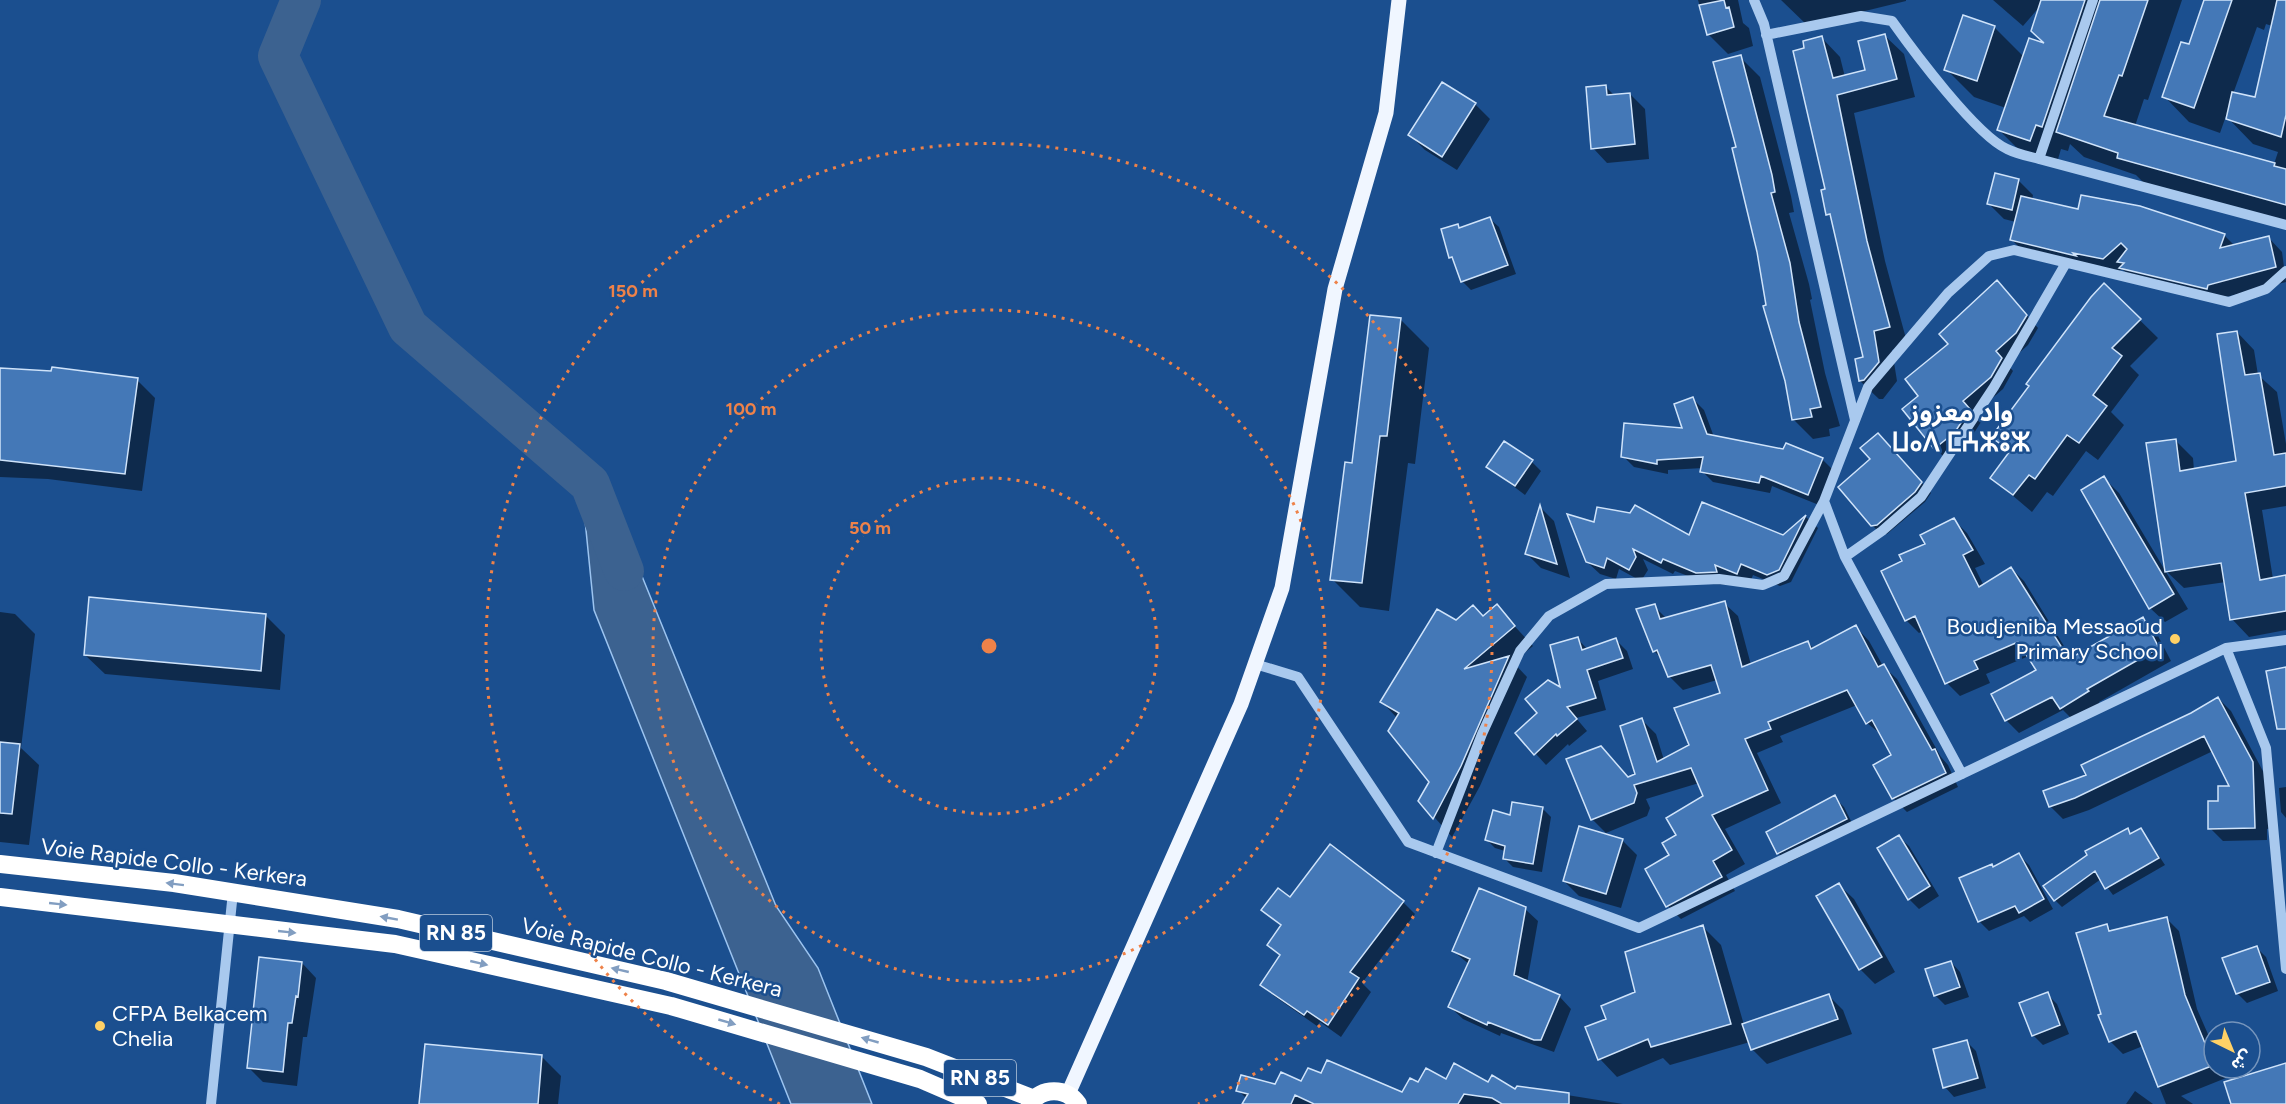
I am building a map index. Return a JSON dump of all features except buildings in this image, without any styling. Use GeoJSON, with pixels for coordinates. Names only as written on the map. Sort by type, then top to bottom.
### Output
{"type":"FeatureCollection","features":[{"type":"Feature","properties":{"kind":"highway","name":"Voie Rapide Collo - Kerkera"},"geometry":{"type":"LineString","coordinates":[[0,864],[233,892],[398,919],[677,984],[926,1057],[1032,1101]]}},
{"type":"Feature","properties":{"kind":"highway","name":"Voie Rapide Collo - Kerkera"},"geometry":{"type":"LineString","coordinates":[[0,897],[395,944],[671,1006],[920,1079],[978,1104]]}},
{"type":"Feature","properties":{"kind":"highway"},"geometry":{"type":"LineString","coordinates":[[1032,1101],[1051,1091],[1073,1099]]}},
{"type":"Feature","properties":{"kind":"main road"},"geometry":{"type":"LineString","coordinates":[[1073,1099],[1241,704],[1282,588],[1335,289],[1386,113],[1395,53],[1399,0]]}},
{"type":"Feature","properties":{"kind":"street"},"geometry":{"type":"LineString","coordinates":[[1754,0],[1766,35],[1855,420]]}},
{"type":"Feature","properties":{"kind":"street"},"geometry":{"type":"LineString","coordinates":[[2039,159],[2092,0]]}},
{"type":"Feature","properties":{"kind":"street"},"geometry":{"type":"LineString","coordinates":[[1766,35],[1861,16],[1892,21],[1921,62],[1985,132],[2006,149],[2286,225]]}},
{"type":"Feature","properties":{"kind":"street"},"geometry":{"type":"LineString","coordinates":[[1436,853],[1482,734],[1520,651],[1549,616],[1606,584],[1719,579],[1763,585],[1784,576],[1824,501],[1868,387],[1948,293],[1989,256],[2014,250],[2229,302],[2266,289],[2286,271]]}},
{"type":"Feature","properties":{"kind":"street"},"geometry":{"type":"LineString","coordinates":[[1845,557],[1882,531],[1921,497],[1994,387],[2066,262]]}},
{"type":"Feature","properties":{"kind":"street"},"geometry":{"type":"LineString","coordinates":[[1824,501],[1845,557],[1962,774]]}},
{"type":"Feature","properties":{"kind":"street"},"geometry":{"type":"LineString","coordinates":[[1255,664],[1298,677],[1408,842],[1639,928],[2226,648],[2286,640]]}},
{"type":"Feature","properties":{"kind":"street"},"geometry":{"type":"LineString","coordinates":[[2226,648],[2266,748],[2286,969]]}},
{"type":"Feature","properties":{"kind":"street"},"geometry":{"type":"LineString","coordinates":[[211,1104],[233,892]]}},
{"type":"Feature","properties":{"kind":"water"},"geometry":{"type":"Polygon","coordinates":[[[584,510],[622,527],[776,906],[818,968],[872,1104],[791,1104],[594,610],[584,510]]]}},
{"type":"Feature","properties":{"kind":"waterway"},"geometry":{"type":"LineString","coordinates":[[301,0],[278,56],[408,327],[590,484],[624,571]]}},
{"type":"Feature","properties":{"kind":"place","name":"Boudjeniba Messaoud Primary School"},"geometry":{"type":"Point","coordinates":[2175,639]}},
{"type":"Feature","properties":{"kind":"place","name":"CFPA Belkacem Chelia"},"geometry":{"type":"Point","coordinates":[100,1026]}},
{"type":"Feature","properties":{"kind":"district","name":"واد معزوز ⵡⴰⴷ ⵎⵄⵣⵓⵣ"},"geometry":{"type":"Point","coordinates":[1961,427]}}]}
